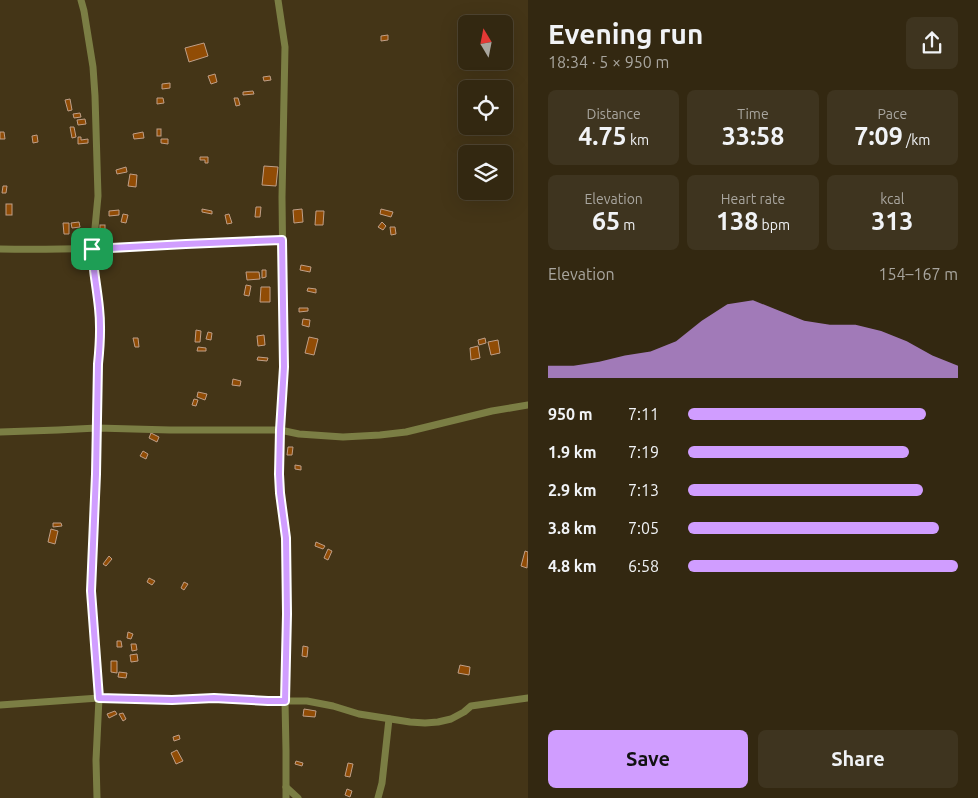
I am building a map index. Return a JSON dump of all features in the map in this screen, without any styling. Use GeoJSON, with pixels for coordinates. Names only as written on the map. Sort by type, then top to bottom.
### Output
{"type":"FeatureCollection","features":[{"type":"Feature","properties":{"kind":"street"},"geometry":{"type":"LineString","coordinates":[[82,0],[94,67],[98,196],[92,249],[99,309],[100,346],[98,364],[96,502],[91,591],[99,698],[96,760],[97,798]]}},
{"type":"Feature","properties":{"kind":"street"},"geometry":{"type":"LineString","coordinates":[[278,0],[285,47],[282,240],[284,367],[280,430],[280,493],[286,538],[286,798]]}},
{"type":"Feature","properties":{"kind":"street"},"geometry":{"type":"LineString","coordinates":[[0,249],[92,249],[282,240]]}},
{"type":"Feature","properties":{"kind":"street"},"geometry":{"type":"LineString","coordinates":[[0,432],[97,428],[280,430],[299,434],[343,437],[406,432],[492,411],[528,405]]}},
{"type":"Feature","properties":{"kind":"street"},"geometry":{"type":"LineString","coordinates":[[0,705],[99,698],[172,700],[214,698],[307,701],[359,714],[410,722],[438,722],[452,719],[471,706],[528,698]]}},
{"type":"Feature","properties":{"kind":"street"},"geometry":{"type":"LineString","coordinates":[[378,798],[382,783],[389,718]]}},
{"type":"Feature","properties":{"kind":"street"},"geometry":{"type":"LineString","coordinates":[[286,787],[298,798]]}},
{"type":"Feature","properties":{"kind":"building"},"geometry":{"type":"Polygon","coordinates":[[[388,35],[388,40],[381,41],[381,36],[388,35]]]}},
{"type":"Feature","properties":{"kind":"building"},"geometry":{"type":"Polygon","coordinates":[[[204,43],[208,56],[189,62],[185,48],[204,43]]]}},
{"type":"Feature","properties":{"kind":"building"},"geometry":{"type":"Polygon","coordinates":[[[215,74],[217,82],[211,84],[208,76],[215,74]]]}},
{"type":"Feature","properties":{"kind":"building"},"geometry":{"type":"Polygon","coordinates":[[[270,76],[271,80],[264,81],[263,77],[270,76]]]}},
{"type":"Feature","properties":{"kind":"building"},"geometry":{"type":"Polygon","coordinates":[[[170,83],[170,88],[162,89],[162,84],[170,83]]]}},
{"type":"Feature","properties":{"kind":"building"},"geometry":{"type":"Polygon","coordinates":[[[253,91],[254,94],[243,95],[243,92],[253,91]]]}},
{"type":"Feature","properties":{"kind":"building"},"geometry":{"type":"Polygon","coordinates":[[[157,98],[163,98],[164,103],[157,104],[157,98]]]}},
{"type":"Feature","properties":{"kind":"building"},"geometry":{"type":"Polygon","coordinates":[[[234,98],[238,98],[240,105],[236,106],[234,98]]]}},
{"type":"Feature","properties":{"kind":"building"},"geometry":{"type":"Polygon","coordinates":[[[70,99],[72,110],[68,111],[65,100],[70,99]]]}},
{"type":"Feature","properties":{"kind":"building"},"geometry":{"type":"Polygon","coordinates":[[[80,113],[81,117],[74,118],[73,114],[80,113]]]}},
{"type":"Feature","properties":{"kind":"building"},"geometry":{"type":"Polygon","coordinates":[[[85,119],[86,124],[78,125],[77,120],[85,119]]]}},
{"type":"Feature","properties":{"kind":"building"},"geometry":{"type":"Polygon","coordinates":[[[70,127],[74,127],[76,137],[72,138],[70,127]]]}},
{"type":"Feature","properties":{"kind":"building"},"geometry":{"type":"Polygon","coordinates":[[[157,129],[161,129],[161,136],[157,136],[157,129]]]}},
{"type":"Feature","properties":{"kind":"building"},"geometry":{"type":"Polygon","coordinates":[[[0,132],[4,132],[5,139],[0,139],[0,132]]]}},
{"type":"Feature","properties":{"kind":"building"},"geometry":{"type":"Polygon","coordinates":[[[143,132],[144,138],[134,139],[133,134],[143,132]]]}},
{"type":"Feature","properties":{"kind":"building"},"geometry":{"type":"Polygon","coordinates":[[[37,135],[38,142],[33,143],[32,136],[37,135]]]}},
{"type":"Feature","properties":{"kind":"building"},"geometry":{"type":"Polygon","coordinates":[[[78,137],[81,137],[81,140],[88,139],[88,143],[78,144],[78,137]]]}},
{"type":"Feature","properties":{"kind":"building"},"geometry":{"type":"Polygon","coordinates":[[[161,139],[168,139],[168,144],[161,143],[161,139]]]}},
{"type":"Feature","properties":{"kind":"building"},"geometry":{"type":"Polygon","coordinates":[[[200,157],[208,157],[208,163],[205,163],[205,160],[200,160],[200,157]]]}},
{"type":"Feature","properties":{"kind":"building"},"geometry":{"type":"Polygon","coordinates":[[[264,166],[278,167],[276,186],[262,185],[264,166]]]}},
{"type":"Feature","properties":{"kind":"building"},"geometry":{"type":"Polygon","coordinates":[[[126,167],[127,172],[117,174],[116,170],[126,167]]]}},
{"type":"Feature","properties":{"kind":"building"},"geometry":{"type":"Polygon","coordinates":[[[130,174],[137,175],[136,187],[128,186],[130,174]]]}},
{"type":"Feature","properties":{"kind":"building"},"geometry":{"type":"Polygon","coordinates":[[[3,186],[7,186],[6,193],[2,193],[3,186]]]}},
{"type":"Feature","properties":{"kind":"building"},"geometry":{"type":"Polygon","coordinates":[[[6,204],[12,204],[12,215],[6,215],[6,204]]]}},
{"type":"Feature","properties":{"kind":"building"},"geometry":{"type":"Polygon","coordinates":[[[256,207],[261,207],[260,217],[255,217],[256,207]]]}},
{"type":"Feature","properties":{"kind":"building"},"geometry":{"type":"Polygon","coordinates":[[[202,209],[212,211],[212,214],[202,212],[202,209]]]}},
{"type":"Feature","properties":{"kind":"building"},"geometry":{"type":"Polygon","coordinates":[[[302,209],[303,222],[294,223],[293,210],[302,209]]]}},
{"type":"Feature","properties":{"kind":"building"},"geometry":{"type":"Polygon","coordinates":[[[381,209],[393,212],[391,217],[380,214],[381,209]]]}},
{"type":"Feature","properties":{"kind":"building"},"geometry":{"type":"Polygon","coordinates":[[[119,210],[119,215],[109,216],[109,211],[119,210]]]}},
{"type":"Feature","properties":{"kind":"building"},"geometry":{"type":"Polygon","coordinates":[[[316,211],[324,211],[323,225],[315,225],[316,211]]]}},
{"type":"Feature","properties":{"kind":"building"},"geometry":{"type":"Polygon","coordinates":[[[123,214],[128,215],[126,223],[121,222],[123,214]]]}},
{"type":"Feature","properties":{"kind":"building"},"geometry":{"type":"Polygon","coordinates":[[[229,214],[232,223],[227,224],[225,215],[229,214]]]}},
{"type":"Feature","properties":{"kind":"building"},"geometry":{"type":"Polygon","coordinates":[[[79,222],[80,227],[72,228],[71,223],[79,222]]]}},
{"type":"Feature","properties":{"kind":"building"},"geometry":{"type":"Polygon","coordinates":[[[382,222],[386,226],[383,230],[378,227],[382,222]]]}},
{"type":"Feature","properties":{"kind":"building"},"geometry":{"type":"Polygon","coordinates":[[[63,223],[69,223],[69,234],[64,234],[63,223]]]}},
{"type":"Feature","properties":{"kind":"building"},"geometry":{"type":"Polygon","coordinates":[[[100,225],[105,225],[105,235],[100,235],[100,225]]]}},
{"type":"Feature","properties":{"kind":"building"},"geometry":{"type":"Polygon","coordinates":[[[390,227],[395,227],[396,234],[391,235],[390,227]]]}},
{"type":"Feature","properties":{"kind":"building"},"geometry":{"type":"Polygon","coordinates":[[[301,265],[311,267],[310,272],[300,270],[301,265]]]}},
{"type":"Feature","properties":{"kind":"building"},"geometry":{"type":"Polygon","coordinates":[[[262,270],[266,270],[266,277],[262,278],[262,270]]]}},
{"type":"Feature","properties":{"kind":"building"},"geometry":{"type":"Polygon","coordinates":[[[246,272],[259,272],[260,279],[247,280],[246,272]]]}},
{"type":"Feature","properties":{"kind":"building"},"geometry":{"type":"Polygon","coordinates":[[[246,285],[251,286],[249,296],[244,295],[246,285]]]}},
{"type":"Feature","properties":{"kind":"building"},"geometry":{"type":"Polygon","coordinates":[[[261,287],[270,287],[270,302],[260,302],[261,287]]]}},
{"type":"Feature","properties":{"kind":"building"},"geometry":{"type":"Polygon","coordinates":[[[308,288],[316,289],[316,293],[307,291],[308,288]]]}},
{"type":"Feature","properties":{"kind":"building"},"geometry":{"type":"Polygon","coordinates":[[[299,308],[308,308],[308,311],[299,312],[299,308]]]}},
{"type":"Feature","properties":{"kind":"building"},"geometry":{"type":"Polygon","coordinates":[[[303,319],[310,320],[309,327],[302,325],[303,319]]]}},
{"type":"Feature","properties":{"kind":"building"},"geometry":{"type":"Polygon","coordinates":[[[196,330],[201,331],[200,342],[195,342],[196,330]]]}},
{"type":"Feature","properties":{"kind":"building"},"geometry":{"type":"Polygon","coordinates":[[[208,332],[212,333],[211,340],[206,339],[208,332]]]}},
{"type":"Feature","properties":{"kind":"building"},"geometry":{"type":"Polygon","coordinates":[[[264,335],[265,345],[258,346],[257,336],[264,335]]]}},
{"type":"Feature","properties":{"kind":"building"},"geometry":{"type":"Polygon","coordinates":[[[309,337],[318,339],[314,355],[305,353],[309,337]]]}},
{"type":"Feature","properties":{"kind":"building"},"geometry":{"type":"Polygon","coordinates":[[[133,338],[138,338],[139,347],[135,347],[133,338]]]}},
{"type":"Feature","properties":{"kind":"building"},"geometry":{"type":"Polygon","coordinates":[[[485,338],[486,343],[479,345],[478,340],[485,338]]]}},
{"type":"Feature","properties":{"kind":"building"},"geometry":{"type":"Polygon","coordinates":[[[498,340],[500,353],[491,355],[488,342],[498,340]]]}},
{"type":"Feature","properties":{"kind":"building"},"geometry":{"type":"Polygon","coordinates":[[[478,346],[480,358],[471,360],[470,348],[478,346]]]}},
{"type":"Feature","properties":{"kind":"building"},"geometry":{"type":"Polygon","coordinates":[[[198,347],[206,348],[206,351],[197,351],[198,347]]]}},
{"type":"Feature","properties":{"kind":"building"},"geometry":{"type":"Polygon","coordinates":[[[258,357],[268,358],[267,361],[257,360],[258,357]]]}},
{"type":"Feature","properties":{"kind":"building"},"geometry":{"type":"Polygon","coordinates":[[[233,379],[241,381],[240,386],[232,385],[233,379]]]}},
{"type":"Feature","properties":{"kind":"building"},"geometry":{"type":"Polygon","coordinates":[[[198,392],[207,394],[205,400],[197,397],[198,392]]]}},
{"type":"Feature","properties":{"kind":"building"},"geometry":{"type":"Polygon","coordinates":[[[194,399],[198,400],[196,406],[192,405],[194,399]]]}},
{"type":"Feature","properties":{"kind":"building"},"geometry":{"type":"Polygon","coordinates":[[[151,433],[159,437],[157,442],[149,438],[151,433]]]}},
{"type":"Feature","properties":{"kind":"building"},"geometry":{"type":"Polygon","coordinates":[[[288,447],[293,447],[292,455],[287,455],[288,447]]]}},
{"type":"Feature","properties":{"kind":"building"},"geometry":{"type":"Polygon","coordinates":[[[143,451],[148,454],[146,459],[140,456],[143,451]]]}},
{"type":"Feature","properties":{"kind":"building"},"geometry":{"type":"Polygon","coordinates":[[[295,465],[301,466],[301,470],[295,469],[295,465]]]}},
{"type":"Feature","properties":{"kind":"building"},"geometry":{"type":"Polygon","coordinates":[[[53,523],[61,523],[62,526],[53,527],[53,523]]]}},
{"type":"Feature","properties":{"kind":"building"},"geometry":{"type":"Polygon","coordinates":[[[51,529],[58,531],[55,544],[48,542],[51,529]]]}},
{"type":"Feature","properties":{"kind":"building"},"geometry":{"type":"Polygon","coordinates":[[[316,542],[325,546],[323,549],[315,546],[316,542]]]}},
{"type":"Feature","properties":{"kind":"building"},"geometry":{"type":"Polygon","coordinates":[[[328,549],[332,551],[328,560],[324,558],[328,549]]]}},
{"type":"Feature","properties":{"kind":"building"},"geometry":{"type":"Polygon","coordinates":[[[525,551],[528,552],[527,568],[521,566],[525,551]]]}},
{"type":"Feature","properties":{"kind":"building"},"geometry":{"type":"Polygon","coordinates":[[[109,556],[112,559],[106,566],[103,564],[109,556]]]}},
{"type":"Feature","properties":{"kind":"building"},"geometry":{"type":"Polygon","coordinates":[[[149,578],[155,581],[152,585],[147,582],[149,578]]]}},
{"type":"Feature","properties":{"kind":"building"},"geometry":{"type":"Polygon","coordinates":[[[184,582],[188,584],[184,590],[181,588],[184,582]]]}},
{"type":"Feature","properties":{"kind":"building"},"geometry":{"type":"Polygon","coordinates":[[[128,632],[133,634],[131,639],[127,638],[128,632]]]}},
{"type":"Feature","properties":{"kind":"building"},"geometry":{"type":"Polygon","coordinates":[[[117,641],[121,641],[122,647],[117,647],[117,641]]]}},
{"type":"Feature","properties":{"kind":"building"},"geometry":{"type":"Polygon","coordinates":[[[131,644],[136,644],[137,650],[132,651],[131,644]]]}},
{"type":"Feature","properties":{"kind":"building"},"geometry":{"type":"Polygon","coordinates":[[[303,646],[308,647],[307,657],[302,656],[303,646]]]}},
{"type":"Feature","properties":{"kind":"building"},"geometry":{"type":"Polygon","coordinates":[[[137,654],[138,661],[131,662],[130,655],[137,654]]]}},
{"type":"Feature","properties":{"kind":"building"},"geometry":{"type":"Polygon","coordinates":[[[111,661],[117,661],[117,673],[111,672],[111,661]]]}},
{"type":"Feature","properties":{"kind":"building"},"geometry":{"type":"Polygon","coordinates":[[[460,665],[470,667],[469,675],[458,673],[460,665]]]}},
{"type":"Feature","properties":{"kind":"building"},"geometry":{"type":"Polygon","coordinates":[[[119,672],[127,673],[126,678],[118,677],[119,672]]]}},
{"type":"Feature","properties":{"kind":"building"},"geometry":{"type":"Polygon","coordinates":[[[304,709],[316,711],[315,717],[303,716],[304,709]]]}},
{"type":"Feature","properties":{"kind":"building"},"geometry":{"type":"Polygon","coordinates":[[[115,711],[117,714],[109,718],[107,714],[115,711]]]}},
{"type":"Feature","properties":{"kind":"building"},"geometry":{"type":"Polygon","coordinates":[[[123,713],[126,719],[123,721],[119,714],[123,713]]]}},
{"type":"Feature","properties":{"kind":"building"},"geometry":{"type":"Polygon","coordinates":[[[179,735],[180,739],[174,741],[173,737],[179,735]]]}},
{"type":"Feature","properties":{"kind":"building"},"geometry":{"type":"Polygon","coordinates":[[[177,750],[183,761],[176,764],[171,753],[177,750]]]}},
{"type":"Feature","properties":{"kind":"building"},"geometry":{"type":"Polygon","coordinates":[[[296,761],[303,763],[302,766],[295,764],[296,761]]]}},
{"type":"Feature","properties":{"kind":"building"},"geometry":{"type":"Polygon","coordinates":[[[348,763],[353,764],[350,777],[345,776],[348,763]]]}},
{"type":"Feature","properties":{"kind":"building"},"geometry":{"type":"Polygon","coordinates":[[[347,789],[352,791],[350,797],[345,795],[347,789]]]}},
{"type":"Feature","properties":{"kind":"route"},"geometry":{"type":"LineString","coordinates":[[282,240],[284,367],[279,474],[286,538],[285,701],[214,698],[172,700],[99,698],[91,591],[100,346],[99,309],[92,249],[282,240]]}}]}
